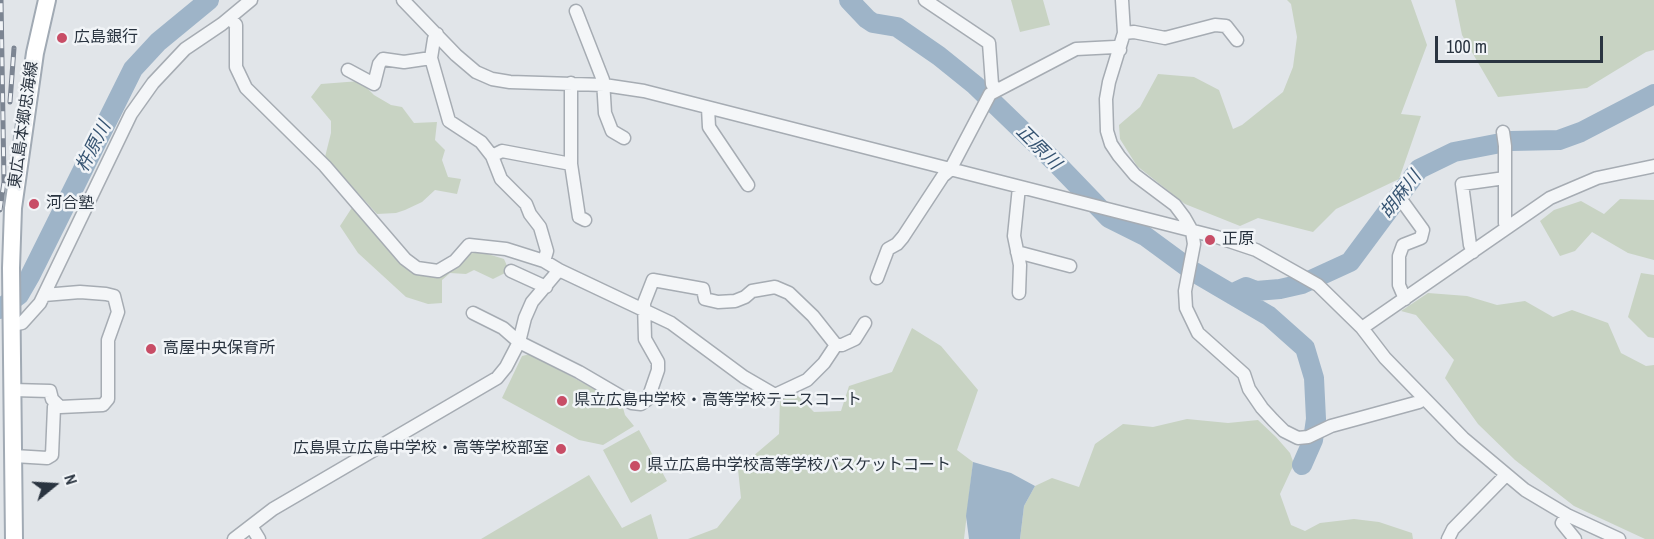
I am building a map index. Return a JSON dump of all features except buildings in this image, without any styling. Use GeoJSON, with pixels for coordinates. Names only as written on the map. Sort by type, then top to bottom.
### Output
{"type":"FeatureCollection","features":[{"type":"Feature","properties":{"kind":"main road","name":"東広島本郷忠海線"},"geometry":{"type":"LineString","coordinates":[[14,539],[14,456],[9,401],[13,208],[35,53],[47,0]]}},
{"type":"Feature","properties":{"kind":"street"},"geometry":{"type":"LineString","coordinates":[[12,325],[22,323],[40,303],[131,114],[153,83],[185,49],[230,18],[236,4],[251,0]]}},
{"type":"Feature","properties":{"kind":"street"},"geometry":{"type":"LineString","coordinates":[[403,0],[463,61],[476,72],[492,79],[510,82],[604,85],[644,91],[1191,231],[1256,250],[1304,275],[1318,285],[1362,328],[1385,358],[1463,438],[1506,475],[1525,490],[1567,515],[1619,539]]}},
{"type":"Feature","properties":{"kind":"street"},"geometry":{"type":"LineString","coordinates":[[925,0],[989,43],[992,84],[996,90]]}},
{"type":"Feature","properties":{"kind":"street"},"geometry":{"type":"LineString","coordinates":[[1122,0],[1125,16],[1124,33],[1106,99],[1107,131],[1111,144],[1135,176],[1175,206],[1191,231],[1194,244],[1185,291],[1186,308],[1198,333],[1244,374],[1249,389],[1262,408],[1284,431],[1298,438],[1308,437],[1331,426],[1419,402],[1423,397]]}},
{"type":"Feature","properties":{"kind":"street"},"geometry":{"type":"LineString","coordinates":[[576,10],[604,85],[604,113],[612,131],[624,138]]}},
{"type":"Feature","properties":{"kind":"street"},"geometry":{"type":"LineString","coordinates":[[230,18],[236,25],[236,68],[246,88],[325,166],[405,259],[417,268],[438,271],[455,261],[469,245],[506,249],[544,261],[671,323],[744,376],[775,395],[807,380],[824,363],[836,345]]}},
{"type":"Feature","properties":{"kind":"street"},"geometry":{"type":"LineString","coordinates":[[1124,33],[1134,32],[1165,38],[1215,25],[1226,26],[1237,40]]}},
{"type":"Feature","properties":{"kind":"street"},"geometry":{"type":"LineString","coordinates":[[437,34],[431,58],[449,121],[481,142],[492,156],[501,178],[526,204],[540,227],[547,251],[544,261]]}},
{"type":"Feature","properties":{"kind":"street"},"geometry":{"type":"LineString","coordinates":[[877,278],[888,249],[903,237],[943,176],[950,170],[990,94],[1076,49],[1114,47],[1120,50]]}},
{"type":"Feature","properties":{"kind":"street"},"geometry":{"type":"LineString","coordinates":[[348,70],[374,84],[379,64],[383,59],[404,62],[431,58]]}},
{"type":"Feature","properties":{"kind":"street"},"geometry":{"type":"LineString","coordinates":[[572,83],[571,164],[579,217],[585,220]]}},
{"type":"Feature","properties":{"kind":"street"},"geometry":{"type":"LineString","coordinates":[[708,108],[709,127],[748,185]]}},
{"type":"Feature","properties":{"kind":"street"},"geometry":{"type":"LineString","coordinates":[[1503,132],[1505,223],[1508,228]]}},
{"type":"Feature","properties":{"kind":"street"},"geometry":{"type":"LineString","coordinates":[[492,156],[502,151],[571,164]]}},
{"type":"Feature","properties":{"kind":"street"},"geometry":{"type":"LineString","coordinates":[[1362,328],[1550,198],[1597,178],[1654,166]]}},
{"type":"Feature","properties":{"kind":"street"},"geometry":{"type":"LineString","coordinates":[[1473,252],[1470,245],[1462,184],[1505,178]]}},
{"type":"Feature","properties":{"kind":"street"},"geometry":{"type":"LineString","coordinates":[[1019,187],[1014,236],[1020,265],[1019,293]]}},
{"type":"Feature","properties":{"kind":"street"},"geometry":{"type":"LineString","coordinates":[[1402,201],[1423,230],[1421,238],[1403,245],[1399,256],[1399,285],[1405,299]]}},
{"type":"Feature","properties":{"kind":"street"},"geometry":{"type":"LineString","coordinates":[[1017,252],[1070,266]]}},
{"type":"Feature","properties":{"kind":"street"},"geometry":{"type":"LineString","coordinates":[[234,539],[273,509],[497,378],[506,367],[519,342],[532,302],[559,270]]}},
{"type":"Feature","properties":{"kind":"street"},"geometry":{"type":"LineString","coordinates":[[511,271],[546,287]]}},
{"type":"Feature","properties":{"kind":"street"},"geometry":{"type":"LineString","coordinates":[[473,313],[503,328],[519,342],[579,372],[632,403],[641,404],[648,399],[658,370],[658,362],[645,339],[644,303],[653,280],[703,289],[705,299],[718,302],[735,301],[752,291],[775,287],[789,293],[813,316],[836,345]]}},
{"type":"Feature","properties":{"kind":"street"},"geometry":{"type":"LineString","coordinates":[[9,401],[50,391],[52,399],[60,407],[103,405],[108,399],[108,340],[118,312],[114,296],[80,292],[44,295]]}},
{"type":"Feature","properties":{"kind":"street"},"geometry":{"type":"LineString","coordinates":[[836,345],[842,345],[855,339],[865,323]]}},
{"type":"Feature","properties":{"kind":"street"},"geometry":{"type":"LineString","coordinates":[[14,456],[47,458],[52,455],[56,403]]}},
{"type":"Feature","properties":{"kind":"street"},"geometry":{"type":"LineString","coordinates":[[1448,539],[1453,529],[1506,475]]}},
{"type":"Feature","properties":{"kind":"street"},"geometry":{"type":"LineString","coordinates":[[1567,515],[1562,523],[1575,539]]}},
{"type":"Feature","properties":{"kind":"street"},"geometry":{"type":"LineString","coordinates":[[251,526],[259,539]]}},
{"type":"Feature","properties":{"kind":"green space"},"geometry":{"type":"Polygon","coordinates":[[[1011,0],[1043,0],[1050,25],[1020,32],[1011,0]]]}},
{"type":"Feature","properties":{"kind":"green space"},"geometry":{"type":"Polygon","coordinates":[[[1287,0],[1411,0],[1427,45],[1401,114],[1421,116],[1399,179],[1336,209],[1313,232],[1258,218],[1240,226],[1185,204],[1137,166],[1120,139],[1119,125],[1140,107],[1158,74],[1194,77],[1219,90],[1233,129],[1242,125],[1283,92],[1293,67],[1297,37],[1291,4],[1287,0]]]}},
{"type":"Feature","properties":{"kind":"green space"},"geometry":{"type":"Polygon","coordinates":[[[1455,0],[1654,0],[1654,50],[1646,52],[1587,88],[1498,97],[1462,35],[1455,0]]]}},
{"type":"Feature","properties":{"kind":"green space"},"geometry":{"type":"Polygon","coordinates":[[[360,81],[374,95],[391,105],[402,107],[414,123],[437,122],[435,140],[445,150],[442,160],[448,177],[461,179],[457,194],[435,190],[422,202],[405,210],[377,214],[325,157],[331,133],[331,121],[311,97],[321,84],[360,81]]]}},
{"type":"Feature","properties":{"kind":"green space"},"geometry":{"type":"Polygon","coordinates":[[[1620,199],[1654,200],[1654,260],[1628,253],[1592,232],[1575,251],[1560,256],[1540,221],[1554,210],[1581,201],[1604,214],[1620,199]]]}},
{"type":"Feature","properties":{"kind":"green space"},"geometry":{"type":"Polygon","coordinates":[[[353,206],[414,270],[437,275],[462,257],[478,251],[504,259],[511,275],[507,272],[493,279],[474,270],[466,274],[450,273],[442,280],[442,303],[428,304],[406,297],[358,253],[340,226],[353,206]]]}},
{"type":"Feature","properties":{"kind":"green space"},"geometry":{"type":"Polygon","coordinates":[[[1641,273],[1654,275],[1654,338],[1648,337],[1628,317],[1641,273]]]}},
{"type":"Feature","properties":{"kind":"green space"},"geometry":{"type":"Polygon","coordinates":[[[1428,293],[1467,296],[1497,305],[1525,301],[1553,317],[1572,310],[1608,323],[1621,353],[1646,366],[1654,365],[1654,539],[1645,539],[1574,506],[1515,460],[1478,424],[1445,378],[1454,360],[1416,315],[1401,311],[1428,293]]]}},
{"type":"Feature","properties":{"kind":"green space"},"geometry":{"type":"Polygon","coordinates":[[[912,328],[941,346],[978,390],[957,450],[973,462],[964,539],[688,539],[717,528],[741,498],[738,469],[779,434],[780,398],[793,391],[814,412],[841,411],[849,386],[892,372],[912,328]]]}},
{"type":"Feature","properties":{"kind":"green space","name":"県立広島中学校・高等学校テニスコート"},"geometry":{"type":"Polygon","coordinates":[[[530,354],[622,404],[625,415],[634,426],[603,445],[579,440],[502,398],[522,356],[530,354]]]}},
{"type":"Feature","properties":{"kind":"green space"},"geometry":{"type":"Polygon","coordinates":[[[1187,419],[1228,423],[1258,420],[1276,437],[1290,453],[1294,464],[1280,494],[1291,525],[1305,531],[1320,523],[1354,519],[1379,522],[1412,533],[1413,539],[1020,539],[1024,506],[1035,486],[1052,478],[1079,487],[1095,444],[1123,424],[1153,427],[1187,419]]]}},
{"type":"Feature","properties":{"kind":"green space","name":"県立広島中学校高等学校バスケットコート"},"geometry":{"type":"Polygon","coordinates":[[[639,430],[667,481],[631,503],[603,450],[639,430]]]}},
{"type":"Feature","properties":{"kind":"green space"},"geometry":{"type":"Polygon","coordinates":[[[589,475],[622,528],[651,514],[658,539],[481,539],[589,475]]]}},
{"type":"Feature","properties":{"kind":"water"},"geometry":{"type":"Polygon","coordinates":[[[973,462],[1011,473],[1035,486],[1024,506],[1020,539],[969,539],[966,516],[973,462]]]}},
{"type":"Feature","properties":{"kind":"waterway","name":"杵原川"},"geometry":{"type":"LineString","coordinates":[[0,309],[19,295],[30,276],[133,69],[158,42],[209,0]]}},
{"type":"Feature","properties":{"kind":"waterway","name":"正原川"},"geometry":{"type":"LineString","coordinates":[[849,0],[867,19],[873,23],[897,27],[975,85],[1109,218],[1145,236],[1194,272],[1269,316],[1305,348],[1314,378],[1316,419],[1313,440],[1302,465]]}},
{"type":"Feature","properties":{"kind":"waterway","name":"胡麻川"},"geometry":{"type":"LineString","coordinates":[[1231,294],[1246,287],[1256,291],[1302,284],[1350,262],[1419,169],[1454,152],[1511,141],[1559,140],[1581,132],[1654,94]]}},
{"type":"Feature","properties":{"kind":"railway"},"geometry":{"type":"LineString","coordinates":[[0,210],[4,182],[1,0]]}},
{"type":"Feature","properties":{"kind":"railway"},"geometry":{"type":"LineString","coordinates":[[10,102],[14,48]]}},
{"type":"Feature","properties":{"kind":"place","name":"広島銀行"},"geometry":{"type":"Point","coordinates":[62,38]}},
{"type":"Feature","properties":{"kind":"place","name":"河合塾"},"geometry":{"type":"Point","coordinates":[34,204]}},
{"type":"Feature","properties":{"kind":"place","name":"正原"},"geometry":{"type":"Point","coordinates":[1210,240]}},
{"type":"Feature","properties":{"kind":"place","name":"高屋中央保育所"},"geometry":{"type":"Point","coordinates":[151,349]}},
{"type":"Feature","properties":{"kind":"place","name":"県立広島中学校・高等学校テニスコート"},"geometry":{"type":"Point","coordinates":[562,401]}},
{"type":"Feature","properties":{"kind":"place","name":"広島県立広島中学校・高等学校部室"},"geometry":{"type":"Point","coordinates":[561,449]}},
{"type":"Feature","properties":{"kind":"place","name":"県立広島中学校高等学校バスケットコート"},"geometry":{"type":"Point","coordinates":[635,466]}}]}
